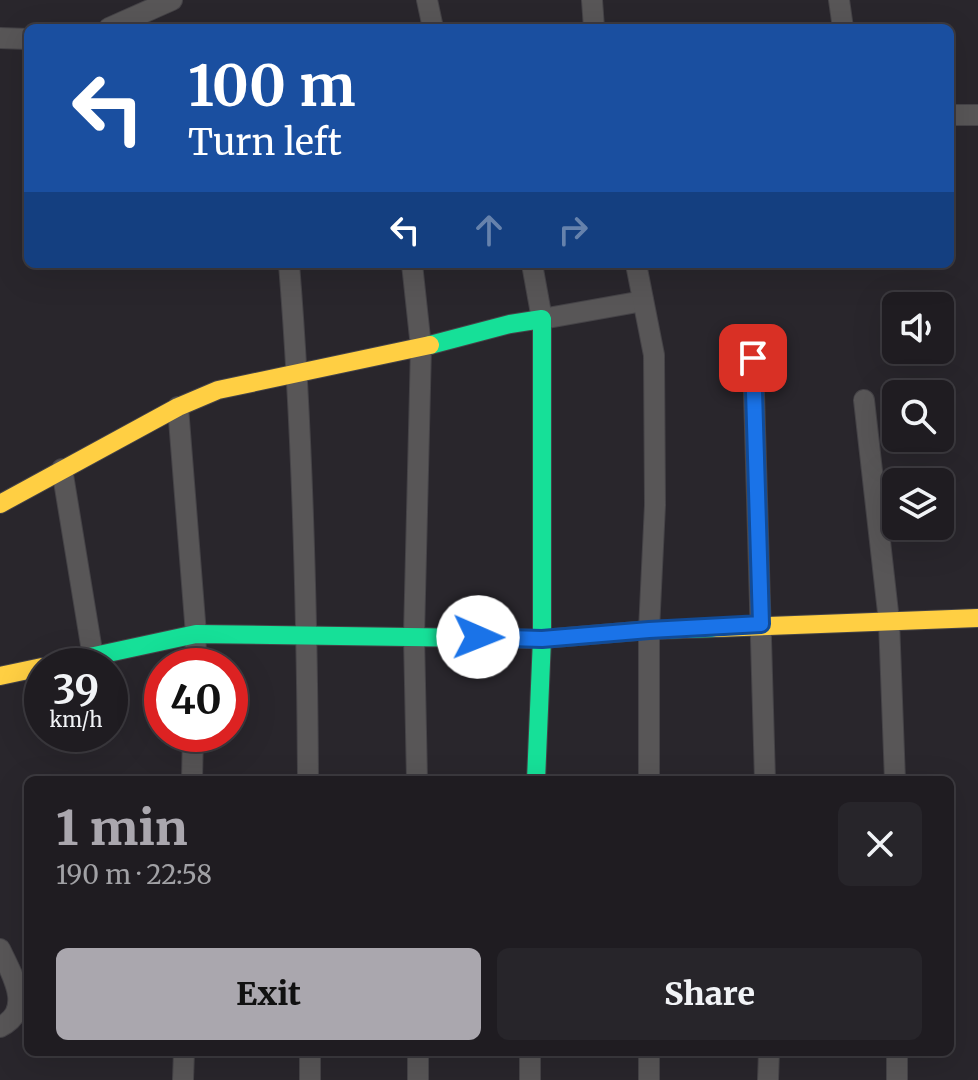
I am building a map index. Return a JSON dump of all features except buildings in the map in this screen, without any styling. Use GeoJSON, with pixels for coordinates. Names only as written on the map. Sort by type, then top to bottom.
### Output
{"type":"FeatureCollection","features":[{"type":"Feature","properties":{"kind":"street"},"geometry":{"type":"LineString","coordinates":[[118,24],[172,0]]}},
{"type":"Feature","properties":{"kind":"street"},"geometry":{"type":"LineString","coordinates":[[427,0],[432,24]]}},
{"type":"Feature","properties":{"kind":"street"},"geometry":{"type":"LineString","coordinates":[[592,0],[594,24]]}},
{"type":"Feature","properties":{"kind":"street"},"geometry":{"type":"LineString","coordinates":[[839,0],[842,24]]}},
{"type":"Feature","properties":{"kind":"street"},"geometry":{"type":"LineString","coordinates":[[0,38],[24,39]]}},
{"type":"Feature","properties":{"kind":"street"},"geometry":{"type":"LineString","coordinates":[[954,115],[978,115]]}},
{"type":"Feature","properties":{"kind":"street"},"geometry":{"type":"LineString","coordinates":[[289,268],[298,374],[308,635],[308,776]]}},
{"type":"Feature","properties":{"kind":"street"},"geometry":{"type":"LineString","coordinates":[[412,268],[421,347],[414,636],[417,776]]}},
{"type":"Feature","properties":{"kind":"street"},"geometry":{"type":"LineString","coordinates":[[533,268],[542,319],[542,639],[536,776]]}},
{"type":"Feature","properties":{"kind":"street"},"geometry":{"type":"LineString","coordinates":[[637,268],[654,355],[655,505],[649,630],[649,776]]}},
{"type":"Feature","properties":{"kind":"street"},"geometry":{"type":"LineString","coordinates":[[0,504],[178,407],[218,390],[421,347],[510,324],[643,301]]}},
{"type":"Feature","properties":{"kind":"street"},"geometry":{"type":"LineString","coordinates":[[753,358],[765,776]]}},
{"type":"Feature","properties":{"kind":"street"},"geometry":{"type":"LineString","coordinates":[[864,400],[889,621],[895,776]]}},
{"type":"Feature","properties":{"kind":"street"},"geometry":{"type":"LineString","coordinates":[[178,407],[196,648]]}},
{"type":"Feature","properties":{"kind":"street"},"geometry":{"type":"LineString","coordinates":[[62,469],[92,648]]}},
{"type":"Feature","properties":{"kind":"street"},"geometry":{"type":"LineString","coordinates":[[128,649],[196,634],[542,639],[761,624],[978,618]]}},
{"type":"Feature","properties":{"kind":"street"},"geometry":{"type":"LineString","coordinates":[[0,676],[24,671]]}},
{"type":"Feature","properties":{"kind":"street"},"geometry":{"type":"LineString","coordinates":[[192,776],[193,752]]}},
{"type":"Feature","properties":{"kind":"street"},"geometry":{"type":"LineString","coordinates":[[0,949],[17,987],[19,1006],[6,1024],[0,1027]]}},
{"type":"Feature","properties":{"kind":"street"},"geometry":{"type":"LineString","coordinates":[[183,1080],[184,1056]]}},
{"type":"Feature","properties":{"kind":"street"},"geometry":{"type":"LineString","coordinates":[[310,1056],[310,1080]]}},
{"type":"Feature","properties":{"kind":"street"},"geometry":{"type":"LineString","coordinates":[[418,1056],[418,1080]]}},
{"type":"Feature","properties":{"kind":"street"},"geometry":{"type":"LineString","coordinates":[[530,1056],[530,1080]]}},
{"type":"Feature","properties":{"kind":"street"},"geometry":{"type":"LineString","coordinates":[[649,1056],[649,1080]]}},
{"type":"Feature","properties":{"kind":"street"},"geometry":{"type":"LineString","coordinates":[[768,1080],[769,1056]]}},
{"type":"Feature","properties":{"kind":"street"},"geometry":{"type":"LineString","coordinates":[[897,1056],[897,1080]]}},
{"type":"Feature","properties":{"kind":"traffic: fast"},"geometry":{"type":"LineString","coordinates":[[430,345],[542,319],[542,639],[536,776]]}},
{"type":"Feature","properties":{"kind":"traffic: fast"},"geometry":{"type":"LineString","coordinates":[[128,649],[196,634],[542,639],[716,628]]}},
{"type":"Feature","properties":{"kind":"traffic: slow"},"geometry":{"type":"LineString","coordinates":[[0,504],[178,407],[218,390],[430,345]]}},
{"type":"Feature","properties":{"kind":"traffic: slow"},"geometry":{"type":"LineString","coordinates":[[716,628],[978,618]]}},
{"type":"Feature","properties":{"kind":"traffic: slow"},"geometry":{"type":"LineString","coordinates":[[0,676],[24,671]]}},
{"type":"Feature","properties":{"kind":"route"},"geometry":{"type":"LineString","coordinates":[[478,637],[542,639],[761,624],[753,358]]}}]}
